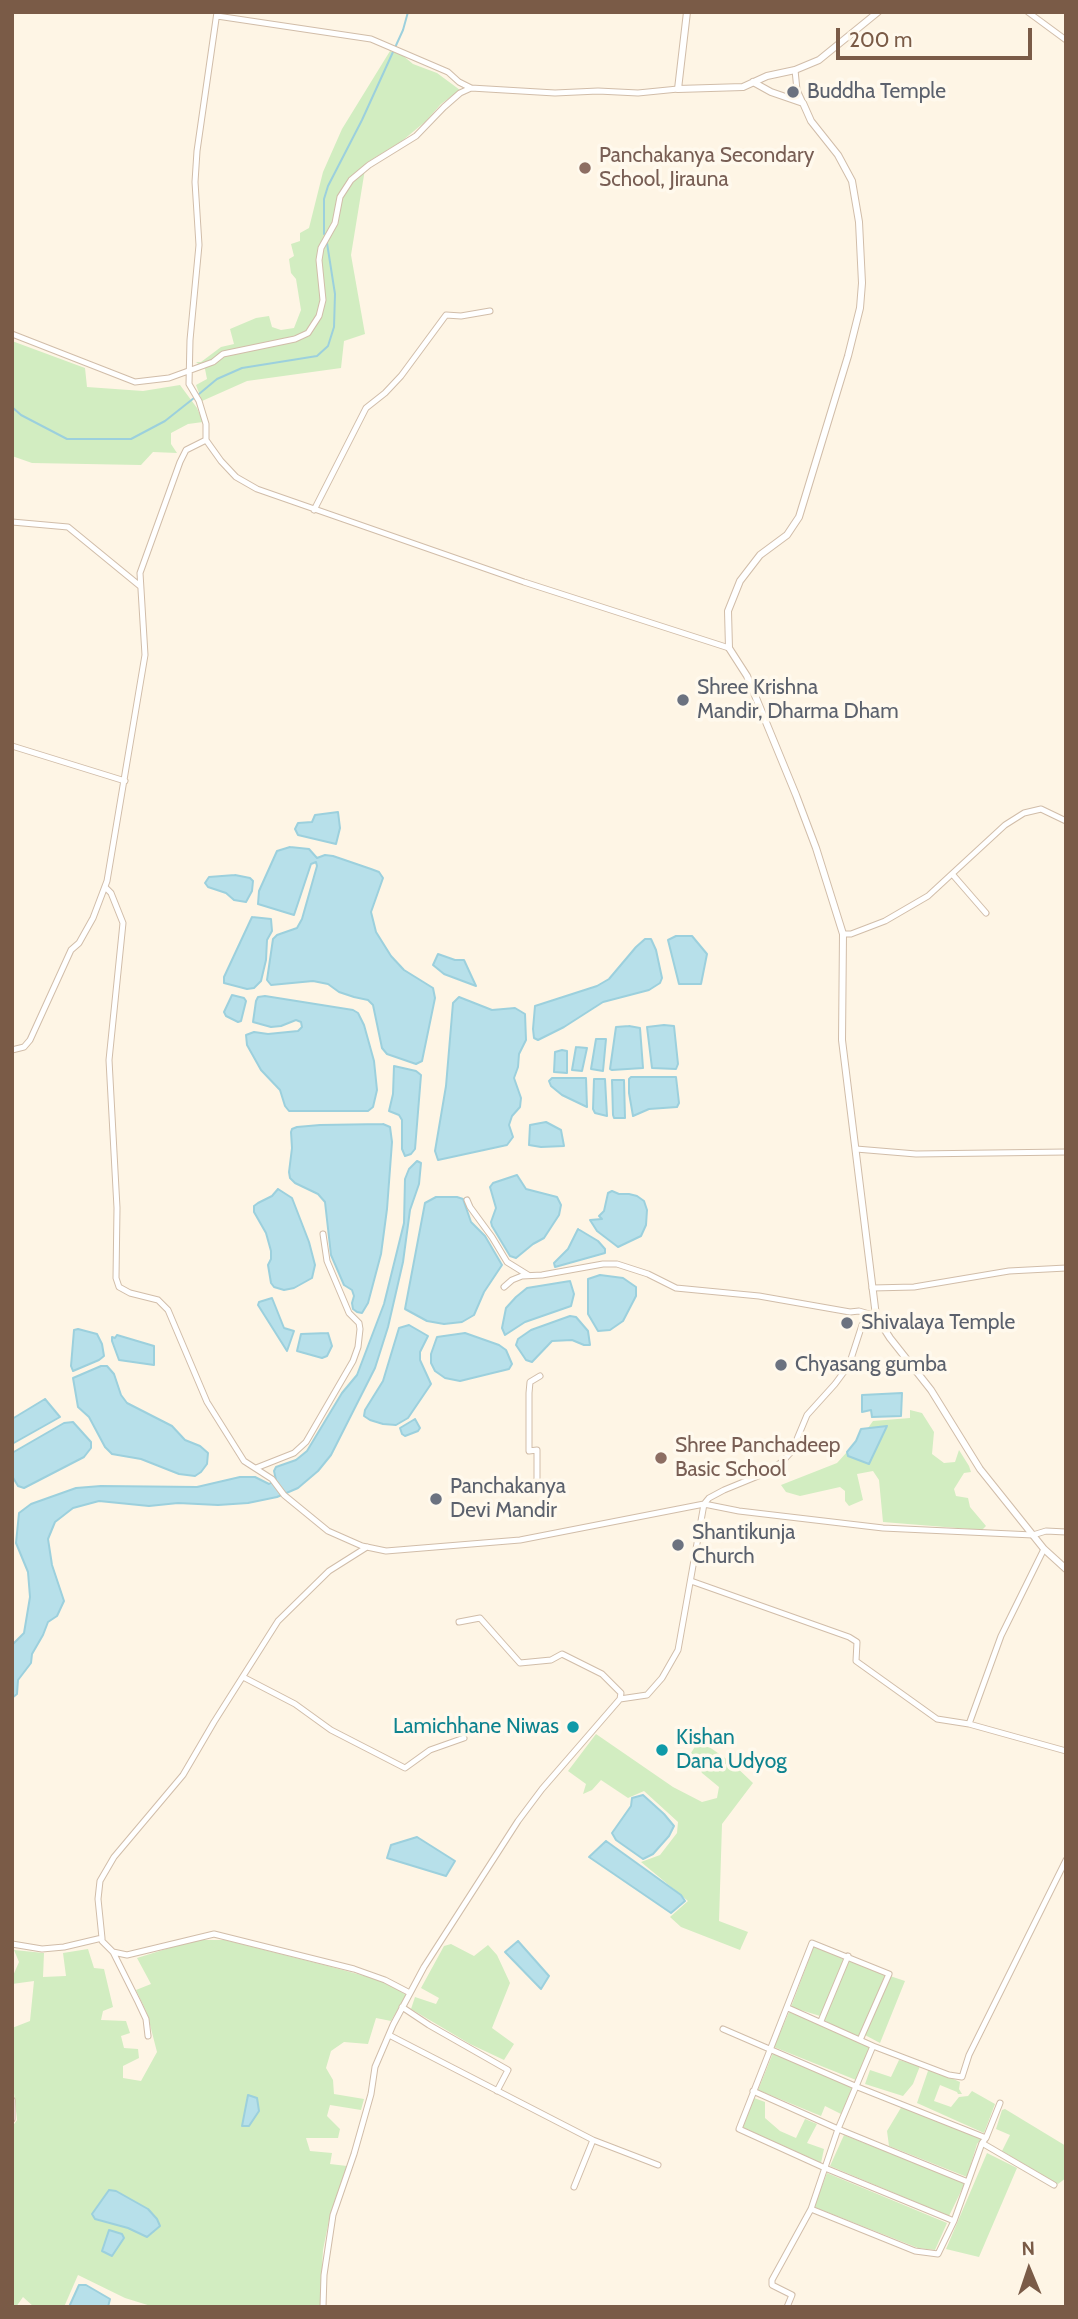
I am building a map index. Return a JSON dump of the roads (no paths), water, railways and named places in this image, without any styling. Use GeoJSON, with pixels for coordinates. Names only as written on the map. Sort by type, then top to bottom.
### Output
{"type":"FeatureCollection","features":[{"type":"Feature","properties":{"kind":"street"},"geometry":{"type":"LineString","coordinates":[[678,89],[687,12]]}},
{"type":"Feature","properties":{"kind":"street"},"geometry":{"type":"LineString","coordinates":[[729,649],[524,582],[257,489],[236,477],[220,461],[206,440],[206,424],[199,401],[189,384],[198,244],[195,182],[197,150],[217,14],[248,22],[357,36],[448,72],[471,88],[555,93],[638,93],[743,87],[767,76],[818,60],[878,12]]}},
{"type":"Feature","properties":{"kind":"street"},"geometry":{"type":"LineString","coordinates":[[1028,12],[1066,40]]}},
{"type":"Feature","properties":{"kind":"street"},"geometry":{"type":"LineString","coordinates":[[795,69],[797,90],[811,121],[838,155],[852,181],[859,222],[862,283],[860,308],[836,399],[799,517],[787,535],[755,560],[740,581],[727,611],[729,649],[747,676],[796,795],[843,934],[842,1040],[876,1316],[931,1390],[980,1469],[1044,1549],[1066,1569]]}},
{"type":"Feature","properties":{"kind":"street"},"geometry":{"type":"LineString","coordinates":[[753,82],[771,92],[803,103]]}},
{"type":"Feature","properties":{"kind":"street"},"geometry":{"type":"LineString","coordinates":[[12,334],[135,382],[169,378],[213,362],[223,354],[238,349],[295,340],[309,333],[319,316],[323,300],[319,260],[321,248],[335,223],[340,197],[351,180],[369,165],[416,136],[460,93],[471,88]]}},
{"type":"Feature","properties":{"kind":"street"},"geometry":{"type":"LineString","coordinates":[[314,510],[366,408],[401,376],[446,315],[477,315],[491,311]]}},
{"type":"Feature","properties":{"kind":"street"},"geometry":{"type":"LineString","coordinates":[[12,1050],[24,1047],[30,1040],[71,950],[79,943],[93,918],[105,887],[118,829],[119,804],[145,654],[140,573],[180,462],[186,450],[206,440]]}},
{"type":"Feature","properties":{"kind":"street"},"geometry":{"type":"LineString","coordinates":[[12,522],[68,527],[140,586]]}},
{"type":"Feature","properties":{"kind":"street"},"geometry":{"type":"LineString","coordinates":[[12,746],[125,781]]}},
{"type":"Feature","properties":{"kind":"street"},"geometry":{"type":"LineString","coordinates":[[843,934],[851,934],[885,921],[929,896],[1005,824],[1024,813],[1041,808],[1066,821]]}},
{"type":"Feature","properties":{"kind":"street"},"geometry":{"type":"LineString","coordinates":[[953,875],[986,913]]}},
{"type":"Feature","properties":{"kind":"street"},"geometry":{"type":"LineString","coordinates":[[105,887],[111,893],[123,923],[109,1060],[117,1208],[116,1278],[119,1287],[130,1293],[158,1300],[168,1310],[206,1402],[244,1461],[272,1479],[284,1495],[328,1531],[367,1547],[386,1551],[520,1540],[704,1504],[739,1511],[883,1528],[1032,1535],[1046,1531],[1066,1532]]}},
{"type":"Feature","properties":{"kind":"street"},"geometry":{"type":"LineString","coordinates":[[856,1149],[916,1154],[1066,1152]]}},
{"type":"Feature","properties":{"kind":"street"},"geometry":{"type":"LineString","coordinates":[[467,1200],[507,1262],[531,1276]]}},
{"type":"Feature","properties":{"kind":"street"},"geometry":{"type":"LineString","coordinates":[[256,1468],[294,1452],[306,1442],[353,1361],[358,1347],[359,1323],[349,1313],[327,1261],[323,1234]]}},
{"type":"Feature","properties":{"kind":"street"},"geometry":{"type":"LineString","coordinates":[[504,1287],[512,1280],[531,1276],[617,1264],[648,1274],[676,1288],[759,1296],[876,1316]]}},
{"type":"Feature","properties":{"kind":"street"},"geometry":{"type":"LineString","coordinates":[[872,1288],[914,1287],[1009,1271],[1066,1268]]}},
{"type":"Feature","properties":{"kind":"street"},"geometry":{"type":"LineString","coordinates":[[620,1699],[647,1695],[662,1678],[678,1650],[704,1504],[709,1498],[763,1474],[782,1462],[792,1451],[807,1415],[849,1365],[862,1325],[876,1316]]}},
{"type":"Feature","properties":{"kind":"street"},"geometry":{"type":"LineString","coordinates":[[534,1485],[537,1481],[537,1450],[529,1451],[528,1392],[530,1382],[540,1376]]}},
{"type":"Feature","properties":{"kind":"street"},"geometry":{"type":"LineString","coordinates":[[148,2036],[146,2019],[113,1952],[102,1941],[98,1899],[100,1881],[114,1857],[183,1775],[278,1621],[329,1571],[367,1547]]}},
{"type":"Feature","properties":{"kind":"street"},"geometry":{"type":"LineString","coordinates":[[969,1724],[1001,1636],[1044,1549]]}},
{"type":"Feature","properties":{"kind":"street"},"geometry":{"type":"LineString","coordinates":[[691,1581],[849,1637],[857,1642],[856,1661],[937,1719],[969,1724],[1066,1751]]}},
{"type":"Feature","properties":{"kind":"street"},"geometry":{"type":"LineString","coordinates":[[323,2307],[324,2275],[333,2214],[354,2154],[371,2094],[375,2067],[402,2007],[424,1967],[518,1821],[541,1789],[620,1699],[621,1693],[602,1674],[562,1654],[551,1660],[520,1663],[480,1618],[458,1622]]}},
{"type":"Feature","properties":{"kind":"street"},"geometry":{"type":"LineString","coordinates":[[243,1677],[295,1704],[331,1730],[405,1768],[430,1750],[464,1738]]}},
{"type":"Feature","properties":{"kind":"street"},"geometry":{"type":"LineString","coordinates":[[788,2008],[873,2046],[949,2075],[962,2077],[969,2055],[1066,1860]]}},
{"type":"Feature","properties":{"kind":"street"},"geometry":{"type":"LineString","coordinates":[[113,1952],[127,1955],[214,1934],[354,1969],[385,1980],[410,1993]]}},
{"type":"Feature","properties":{"kind":"street"},"geometry":{"type":"LineString","coordinates":[[12,1944],[42,1950],[102,1938]]}},
{"type":"Feature","properties":{"kind":"street"},"geometry":{"type":"LineString","coordinates":[[860,2040],[889,1974],[812,1943],[739,2129],[954,2221]]}},
{"type":"Feature","properties":{"kind":"street"},"geometry":{"type":"LineString","coordinates":[[821,2021],[848,1956]]}},
{"type":"Feature","properties":{"kind":"street"},"geometry":{"type":"LineString","coordinates":[[402,2007],[508,2070],[497,2091]]}},
{"type":"Feature","properties":{"kind":"street"},"geometry":{"type":"LineString","coordinates":[[723,2029],[984,2140],[1054,2185]]}},
{"type":"Feature","properties":{"kind":"street"},"geometry":{"type":"LineString","coordinates":[[389,2035],[593,2140],[658,2165]]}},
{"type":"Feature","properties":{"kind":"street"},"geometry":{"type":"LineString","coordinates":[[786,2307],[792,2295],[772,2285],[772,2280],[811,2209],[838,2129],[873,2046]]}},
{"type":"Feature","properties":{"kind":"street"},"geometry":{"type":"LineString","coordinates":[[753,2091],[968,2182]]}},
{"type":"Feature","properties":{"kind":"street"},"geometry":{"type":"LineString","coordinates":[[12,2100],[12,2119]]}},
{"type":"Feature","properties":{"kind":"street"},"geometry":{"type":"LineString","coordinates":[[811,2209],[915,2251],[938,2254],[954,2221],[1000,2103]]}},
{"type":"Feature","properties":{"kind":"street"},"geometry":{"type":"LineString","coordinates":[[574,2187],[593,2140]]}},
{"type":"Feature","properties":{"kind":"water"},"geometry":{"type":"Polygon","coordinates":[[[338,812],[340,828],[336,844],[298,835],[295,829],[298,823],[312,822],[315,815],[338,812]]]}},
{"type":"Feature","properties":{"kind":"water"},"geometry":{"type":"Polygon","coordinates":[[[290,847],[309,849],[317,858],[333,856],[379,872],[383,878],[371,912],[376,932],[391,956],[404,970],[433,988],[435,998],[422,1061],[416,1064],[387,1054],[382,1048],[373,1005],[368,1000],[313,981],[271,985],[267,980],[273,939],[297,928],[317,866],[316,862],[311,864],[294,915],[258,904],[259,891],[277,851],[290,847]]]}},
{"type":"Feature","properties":{"kind":"water"},"geometry":{"type":"Polygon","coordinates":[[[235,875],[253,881],[252,891],[246,902],[234,900],[205,883],[209,877],[235,875]]]}},
{"type":"Feature","properties":{"kind":"water"},"geometry":{"type":"Polygon","coordinates":[[[252,917],[271,919],[272,931],[267,940],[261,981],[254,988],[247,989],[224,983],[224,977],[252,917]]]}},
{"type":"Feature","properties":{"kind":"water"},"geometry":{"type":"Polygon","coordinates":[[[676,936],[692,936],[707,954],[701,984],[679,984],[668,940],[676,936]]]}},
{"type":"Feature","properties":{"kind":"water"},"geometry":{"type":"Polygon","coordinates":[[[645,939],[651,939],[656,950],[662,978],[660,983],[649,990],[603,1002],[564,1027],[538,1040],[534,1038],[535,1006],[597,986],[609,979],[645,939]]]}},
{"type":"Feature","properties":{"kind":"water"},"geometry":{"type":"Polygon","coordinates":[[[438,954],[464,960],[476,986],[444,974],[433,965],[438,954]]]}},
{"type":"Feature","properties":{"kind":"water"},"geometry":{"type":"Polygon","coordinates":[[[232,995],[246,1001],[241,1021],[238,1022],[224,1012],[232,995]]]}},
{"type":"Feature","properties":{"kind":"water"},"geometry":{"type":"Polygon","coordinates":[[[258,997],[358,1013],[374,1061],[377,1090],[373,1107],[368,1111],[289,1111],[280,1090],[261,1070],[247,1045],[246,1035],[254,1032],[268,1034],[298,1031],[302,1027],[301,1022],[296,1020],[271,1027],[253,1022],[256,1001],[258,997]]]}},
{"type":"Feature","properties":{"kind":"water"},"geometry":{"type":"Polygon","coordinates":[[[459,997],[492,1010],[515,1008],[525,1014],[526,1040],[519,1054],[514,1078],[521,1098],[520,1107],[512,1116],[509,1125],[513,1137],[507,1145],[438,1160],[435,1151],[446,1086],[453,1003],[459,997]]]}},
{"type":"Feature","properties":{"kind":"water"},"geometry":{"type":"Polygon","coordinates":[[[674,1026],[678,1064],[676,1069],[652,1068],[647,1027],[674,1026]]]}},
{"type":"Feature","properties":{"kind":"water"},"geometry":{"type":"Polygon","coordinates":[[[616,1027],[640,1028],[643,1068],[612,1070],[616,1027]]]}},
{"type":"Feature","properties":{"kind":"water"},"geometry":{"type":"Polygon","coordinates":[[[596,1039],[606,1039],[603,1071],[591,1069],[596,1039]]]}},
{"type":"Feature","properties":{"kind":"water"},"geometry":{"type":"Polygon","coordinates":[[[576,1047],[587,1048],[582,1071],[572,1070],[576,1047]]]}},
{"type":"Feature","properties":{"kind":"water"},"geometry":{"type":"Polygon","coordinates":[[[567,1051],[567,1073],[554,1072],[555,1052],[567,1051]]]}},
{"type":"Feature","properties":{"kind":"water"},"geometry":{"type":"Polygon","coordinates":[[[394,1066],[416,1071],[421,1075],[415,1149],[405,1156],[402,1149],[402,1120],[399,1115],[389,1111],[394,1066]]]}},
{"type":"Feature","properties":{"kind":"water"},"geometry":{"type":"Polygon","coordinates":[[[631,1077],[676,1077],[679,1103],[677,1107],[649,1109],[633,1116],[629,1093],[631,1077]]]}},
{"type":"Feature","properties":{"kind":"water"},"geometry":{"type":"Polygon","coordinates":[[[552,1078],[586,1078],[587,1107],[562,1095],[551,1086],[549,1081],[552,1078]]]}},
{"type":"Feature","properties":{"kind":"water"},"geometry":{"type":"Polygon","coordinates":[[[594,1079],[605,1079],[607,1116],[595,1113],[593,1109],[594,1079]]]}},
{"type":"Feature","properties":{"kind":"water"},"geometry":{"type":"Polygon","coordinates":[[[612,1080],[624,1080],[625,1118],[614,1118],[612,1080]]]}},
{"type":"Feature","properties":{"kind":"water"},"geometry":{"type":"Polygon","coordinates":[[[546,1122],[561,1130],[564,1146],[529,1145],[530,1125],[546,1122]]]}},
{"type":"Feature","properties":{"kind":"water"},"geometry":{"type":"Polygon","coordinates":[[[383,1124],[390,1127],[392,1142],[387,1209],[381,1254],[368,1303],[362,1313],[353,1309],[352,1290],[344,1285],[331,1255],[325,1202],[318,1194],[290,1178],[291,1132],[297,1127],[320,1125],[383,1124]]]}},
{"type":"Feature","properties":{"kind":"water"},"geometry":{"type":"Polygon","coordinates":[[[417,1161],[421,1163],[419,1184],[410,1210],[403,1262],[388,1327],[375,1368],[331,1455],[318,1471],[298,1488],[277,1497],[248,1503],[178,1503],[149,1506],[99,1501],[73,1508],[55,1522],[48,1539],[52,1565],[64,1601],[57,1616],[48,1622],[32,1654],[31,1663],[18,1680],[17,1694],[12,1698],[12,1645],[24,1633],[30,1597],[28,1572],[16,1543],[19,1513],[31,1504],[76,1488],[197,1487],[240,1477],[255,1477],[269,1484],[276,1480],[276,1467],[296,1460],[307,1451],[342,1393],[357,1375],[384,1304],[404,1223],[405,1179],[409,1169],[417,1161]]]}},
{"type":"Feature","properties":{"kind":"water"},"geometry":{"type":"Polygon","coordinates":[[[517,1175],[526,1189],[557,1197],[561,1205],[559,1215],[544,1238],[516,1258],[510,1256],[492,1226],[496,1208],[490,1187],[493,1183],[517,1175]]]}},
{"type":"Feature","properties":{"kind":"water"},"geometry":{"type":"Polygon","coordinates":[[[278,1189],[292,1198],[315,1265],[312,1278],[294,1288],[284,1290],[271,1283],[268,1265],[271,1251],[266,1233],[254,1212],[254,1206],[272,1196],[278,1189]]]}},
{"type":"Feature","properties":{"kind":"water"},"geometry":{"type":"Polygon","coordinates":[[[612,1191],[637,1196],[644,1201],[647,1210],[646,1225],[641,1236],[618,1247],[597,1231],[590,1220],[602,1219],[599,1216],[604,1211],[608,1193],[612,1191]]]}},
{"type":"Feature","properties":{"kind":"water"},"geometry":{"type":"Polygon","coordinates":[[[436,1197],[463,1199],[471,1222],[485,1236],[502,1265],[484,1292],[474,1315],[462,1322],[444,1324],[427,1321],[405,1309],[425,1203],[436,1197]]]}},
{"type":"Feature","properties":{"kind":"water"},"geometry":{"type":"Polygon","coordinates":[[[578,1229],[598,1241],[605,1253],[555,1267],[554,1263],[568,1249],[578,1229]]]}},
{"type":"Feature","properties":{"kind":"water"},"geometry":{"type":"Polygon","coordinates":[[[600,1275],[623,1278],[636,1287],[636,1296],[623,1321],[610,1330],[598,1331],[588,1314],[588,1279],[600,1275]]]}},
{"type":"Feature","properties":{"kind":"water"},"geometry":{"type":"Polygon","coordinates":[[[570,1281],[574,1294],[571,1306],[525,1322],[505,1335],[502,1328],[506,1308],[516,1297],[527,1288],[570,1281]]]}},
{"type":"Feature","properties":{"kind":"water"},"geometry":{"type":"Polygon","coordinates":[[[272,1298],[284,1328],[294,1331],[287,1351],[258,1305],[259,1302],[272,1298]]]}},
{"type":"Feature","properties":{"kind":"water"},"geometry":{"type":"Polygon","coordinates":[[[570,1316],[576,1317],[588,1331],[590,1345],[572,1340],[552,1341],[532,1362],[526,1360],[516,1345],[518,1339],[531,1330],[570,1316]]]}},
{"type":"Feature","properties":{"kind":"water"},"geometry":{"type":"Polygon","coordinates":[[[409,1325],[428,1336],[420,1352],[420,1360],[431,1384],[408,1418],[396,1425],[370,1420],[364,1416],[365,1410],[383,1381],[399,1328],[409,1325]]]}},
{"type":"Feature","properties":{"kind":"water"},"geometry":{"type":"Polygon","coordinates":[[[74,1330],[97,1334],[104,1356],[73,1371],[71,1366],[74,1330]]]}},
{"type":"Feature","properties":{"kind":"water"},"geometry":{"type":"Polygon","coordinates":[[[328,1333],[332,1346],[327,1356],[322,1358],[297,1351],[301,1334],[328,1333]]]}},
{"type":"Feature","properties":{"kind":"water"},"geometry":{"type":"Polygon","coordinates":[[[465,1333],[506,1350],[512,1364],[509,1369],[460,1381],[445,1378],[435,1371],[431,1354],[437,1337],[465,1333]]]}},
{"type":"Feature","properties":{"kind":"water"},"geometry":{"type":"Polygon","coordinates":[[[117,1335],[154,1346],[154,1365],[119,1360],[112,1341],[112,1337],[117,1335]]]}},
{"type":"Feature","properties":{"kind":"water"},"geometry":{"type":"Polygon","coordinates":[[[107,1366],[114,1374],[121,1395],[127,1403],[172,1426],[185,1440],[200,1446],[208,1453],[207,1464],[201,1472],[195,1476],[179,1474],[141,1459],[112,1454],[105,1447],[89,1417],[78,1407],[73,1378],[107,1366]]]}},
{"type":"Feature","properties":{"kind":"water"},"geometry":{"type":"Polygon","coordinates":[[[902,1393],[901,1416],[872,1417],[871,1410],[862,1412],[862,1395],[902,1393]]]}},
{"type":"Feature","properties":{"kind":"water"},"geometry":{"type":"Polygon","coordinates":[[[45,1399],[60,1417],[12,1444],[12,1419],[45,1399]]]}},
{"type":"Feature","properties":{"kind":"water"},"geometry":{"type":"Polygon","coordinates":[[[415,1419],[420,1428],[418,1431],[405,1436],[402,1434],[400,1428],[415,1419]]]}},
{"type":"Feature","properties":{"kind":"water"},"geometry":{"type":"Polygon","coordinates":[[[73,1422],[91,1442],[91,1448],[84,1457],[24,1488],[18,1486],[12,1476],[12,1453],[64,1423],[73,1422]]]}},
{"type":"Feature","properties":{"kind":"water"},"geometry":{"type":"Polygon","coordinates":[[[887,1426],[869,1464],[848,1456],[847,1452],[861,1429],[887,1426]]]}},
{"type":"Feature","properties":{"kind":"water"},"geometry":{"type":"Polygon","coordinates":[[[643,1795],[674,1826],[653,1854],[643,1859],[616,1840],[612,1833],[631,1806],[632,1798],[643,1795]]]}},
{"type":"Feature","properties":{"kind":"water"},"geometry":{"type":"Polygon","coordinates":[[[417,1837],[455,1861],[446,1876],[387,1858],[391,1845],[417,1837]]]}},
{"type":"Feature","properties":{"kind":"water"},"geometry":{"type":"Polygon","coordinates":[[[606,1841],[681,1895],[685,1901],[671,1913],[589,1857],[606,1841]]]}},
{"type":"Feature","properties":{"kind":"water"},"geometry":{"type":"Polygon","coordinates":[[[518,1941],[549,1976],[541,1989],[505,1952],[518,1941]]]}},
{"type":"Feature","properties":{"kind":"water"},"geometry":{"type":"Polygon","coordinates":[[[248,2095],[257,2098],[259,2111],[249,2126],[242,2126],[248,2095]]]}},
{"type":"Feature","properties":{"kind":"water"},"geometry":{"type":"Polygon","coordinates":[[[109,2190],[116,2191],[148,2209],[160,2226],[147,2237],[128,2228],[95,2219],[92,2214],[109,2190]]]}},
{"type":"Feature","properties":{"kind":"water"},"geometry":{"type":"Polygon","coordinates":[[[109,2230],[122,2234],[124,2238],[112,2256],[102,2251],[109,2230]]]}},
{"type":"Feature","properties":{"kind":"water"},"geometry":{"type":"Polygon","coordinates":[[[79,2285],[86,2285],[110,2299],[108,2307],[69,2307],[79,2285]]]}},
{"type":"Feature","properties":{"kind":"waterway"},"geometry":{"type":"LineString","coordinates":[[324,234],[324,199],[328,186],[362,120],[403,30],[408,12]]}},
{"type":"Feature","properties":{"kind":"waterway"},"geometry":{"type":"LineString","coordinates":[[199,394],[217,379],[242,368],[317,356],[328,346],[334,327],[335,294],[327,243]]}},
{"type":"Feature","properties":{"kind":"waterway"},"geometry":{"type":"LineString","coordinates":[[12,407],[21,415],[67,439],[131,439],[165,421],[194,398]]}},
{"type":"Feature","properties":{"kind":"place","name":"Buddha Temple"},"geometry":{"type":"Point","coordinates":[793,92]}},
{"type":"Feature","properties":{"kind":"place","name":"Panchakanya Secondary School, Jirauna"},"geometry":{"type":"Point","coordinates":[585,168]}},
{"type":"Feature","properties":{"kind":"place","name":"Shree Krishna Mandir, Dharma Dham"},"geometry":{"type":"Point","coordinates":[683,700]}},
{"type":"Feature","properties":{"kind":"place","name":"Shivalaya Temple"},"geometry":{"type":"Point","coordinates":[847,1323]}},
{"type":"Feature","properties":{"kind":"place","name":"Chyasang gumba"},"geometry":{"type":"Point","coordinates":[781,1365]}},
{"type":"Feature","properties":{"kind":"place","name":"Shree Panchadeep Basic School"},"geometry":{"type":"Point","coordinates":[661,1458]}},
{"type":"Feature","properties":{"kind":"place","name":"Panchakanya Devi Mandir"},"geometry":{"type":"Point","coordinates":[436,1499]}},
{"type":"Feature","properties":{"kind":"place","name":"Shantikunja Church"},"geometry":{"type":"Point","coordinates":[678,1545]}},
{"type":"Feature","properties":{"kind":"place","name":"Lamichhane Niwas"},"geometry":{"type":"Point","coordinates":[573,1727]}},
{"type":"Feature","properties":{"kind":"place","name":"Kishan Dana Udyog"},"geometry":{"type":"Point","coordinates":[662,1750]}}]}
